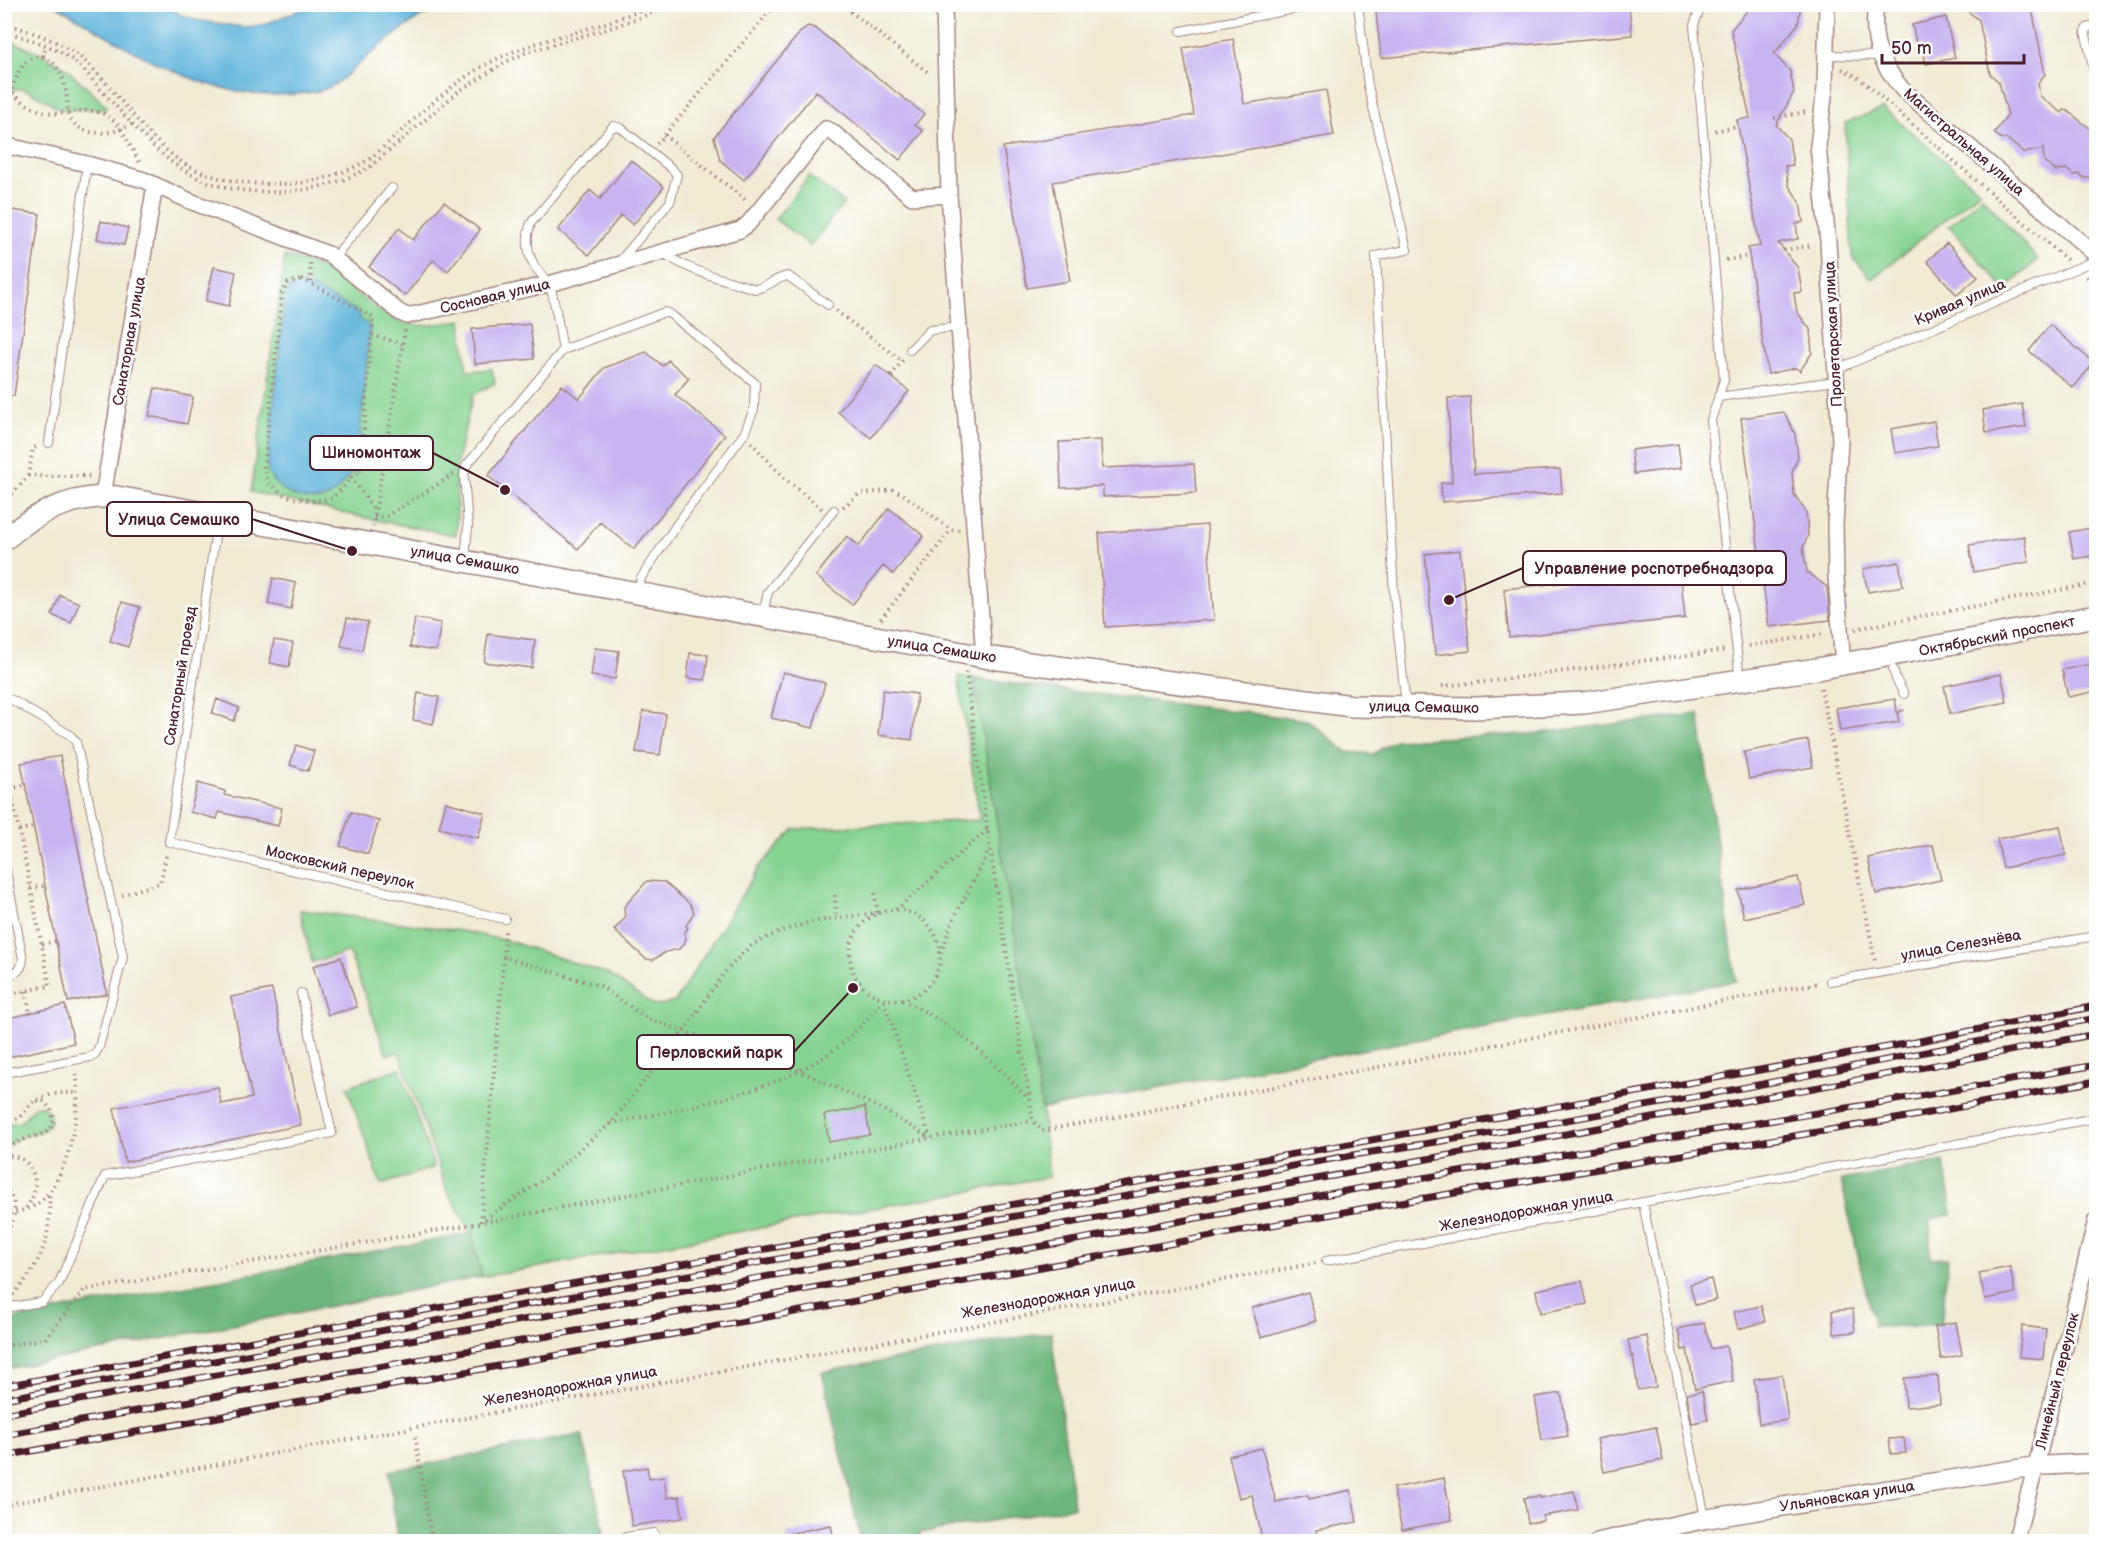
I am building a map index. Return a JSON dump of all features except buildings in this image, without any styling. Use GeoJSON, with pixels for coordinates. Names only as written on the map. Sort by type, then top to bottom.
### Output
{"type":"FeatureCollection","features":[{"type":"Feature","properties":{"kind":"main road","name":"улица Семашко"},"geometry":{"type":"LineString","coordinates":[[4,540],[26,522],[52,508],[105,486],[117,497],[638,592],[867,637],[975,661],[1352,706],[1533,707],[1584,703],[1843,665],[1896,662]]}},
{"type":"Feature","properties":{"kind":"main road","name":"Октябрьский проспект"},"geometry":{"type":"LineString","coordinates":[[1896,662],[2097,616]]}},
{"type":"Feature","properties":{"kind":"street","name":"Пролетарская улица"},"geometry":{"type":"LineString","coordinates":[[1827,4],[1826,88],[1818,146],[1828,242],[1840,440],[1835,525],[1843,665]]}},
{"type":"Feature","properties":{"kind":"street","name":"Магистральная улица"},"geometry":{"type":"LineString","coordinates":[[1876,4],[1874,35],[1880,56],[1902,89],[2097,255]]}},
{"type":"Feature","properties":{"kind":"street"},"geometry":{"type":"LineString","coordinates":[[944,6],[949,195],[975,528],[975,661]]}},
{"type":"Feature","properties":{"kind":"street","name":"Сосновая улица"},"geometry":{"type":"LineString","coordinates":[[407,316],[549,284],[740,230],[748,224],[826,129],[912,197],[949,195]]}},
{"type":"Feature","properties":{"kind":"street"},"geometry":{"type":"LineString","coordinates":[[4,145],[87,164],[150,183],[190,201],[330,255],[399,312],[407,316]]}},
{"type":"Feature","properties":{"kind":"street","name":"Санаторная улица"},"geometry":{"type":"LineString","coordinates":[[105,486],[150,183]]}},
{"type":"Feature","properties":{"kind":"street","name":"Линейный переулок"},"geometry":{"type":"LineString","coordinates":[[2015,1542],[2097,1220]]}},
{"type":"Feature","properties":{"kind":"street","name":"Ульяновская улица"},"geometry":{"type":"LineString","coordinates":[[1599,1542],[1705,1519],[2036,1466],[2097,1463]]}},
{"type":"Feature","properties":{"kind":"lane"},"geometry":{"type":"LineString","coordinates":[[1181,32],[1320,4]]}},
{"type":"Feature","properties":{"kind":"lane"},"geometry":{"type":"LineString","coordinates":[[1358,4],[1368,86],[1407,250],[1376,256],[1394,595],[1406,708]]}},
{"type":"Feature","properties":{"kind":"lane"},"geometry":{"type":"LineString","coordinates":[[1705,4],[1694,25],[1724,380],[1711,420],[1741,681]]}},
{"type":"Feature","properties":{"kind":"lane"},"geometry":{"type":"LineString","coordinates":[[2097,25],[2085,31],[2097,79]]}},
{"type":"Feature","properties":{"kind":"lane"},"geometry":{"type":"LineString","coordinates":[[1826,58],[1880,56]]}},
{"type":"Feature","properties":{"kind":"lane"},"geometry":{"type":"LineString","coordinates":[[563,350],[549,284],[533,263],[527,238],[531,223],[610,128],[617,126],[675,171],[677,175],[672,197],[617,265]]}},
{"type":"Feature","properties":{"kind":"lane"},"geometry":{"type":"LineString","coordinates":[[49,443],[87,164]]}},
{"type":"Feature","properties":{"kind":"lane"},"geometry":{"type":"LineString","coordinates":[[336,259],[341,249],[392,188]]}},
{"type":"Feature","properties":{"kind":"lane"},"geometry":{"type":"LineString","coordinates":[[663,252],[671,259],[688,266],[755,289],[761,289],[782,277],[789,276],[828,305]]}},
{"type":"Feature","properties":{"kind":"lane","name":"Кривая улица"},"geometry":{"type":"LineString","coordinates":[[1719,397],[1835,376],[2097,260]]}},
{"type":"Feature","properties":{"kind":"lane"},"geometry":{"type":"LineString","coordinates":[[465,560],[468,526],[464,470],[563,350],[660,313],[670,314],[755,383],[754,409],[744,434],[641,578],[638,592]]}},
{"type":"Feature","properties":{"kind":"lane"},"geometry":{"type":"LineString","coordinates":[[910,350],[930,330],[960,327]]}},
{"type":"Feature","properties":{"kind":"lane"},"geometry":{"type":"LineString","coordinates":[[762,616],[768,592],[832,512]]}},
{"type":"Feature","properties":{"kind":"lane","name":"Санаторный проезд"},"geometry":{"type":"LineString","coordinates":[[169,842],[218,515]]}},
{"type":"Feature","properties":{"kind":"lane"},"geometry":{"type":"LineString","coordinates":[[1896,662],[1896,679],[1904,694]]}},
{"type":"Feature","properties":{"kind":"lane"},"geometry":{"type":"LineString","coordinates":[[4,698],[12,700],[70,735],[76,742],[122,961],[99,1047],[93,1056],[4,1073]]}},
{"type":"Feature","properties":{"kind":"lane","name":"Московский переулок"},"geometry":{"type":"LineString","coordinates":[[169,842],[505,919]]}},
{"type":"Feature","properties":{"kind":"lane"},"geometry":{"type":"LineString","coordinates":[[4,861],[23,959],[19,970],[13,975],[4,976]]}},
{"type":"Feature","properties":{"kind":"lane","name":"улица Селезнёва"},"geometry":{"type":"LineString","coordinates":[[1830,981],[2097,936]]}},
{"type":"Feature","properties":{"kind":"lane"},"geometry":{"type":"LineString","coordinates":[[4,1308],[42,1302],[58,1283],[105,1176],[332,1133],[301,993]]}},
{"type":"Feature","properties":{"kind":"lane","name":"Железнодорожная улица"},"geometry":{"type":"LineString","coordinates":[[1326,1261],[2097,1118]]}},
{"type":"Feature","properties":{"kind":"lane"},"geometry":{"type":"LineString","coordinates":[[1643,1203],[1705,1519]]}},
{"type":"Feature","properties":{"kind":"lane"},"geometry":{"type":"LineString","coordinates":[[621,1542],[626,1537],[654,1533]]}},
{"type":"Feature","properties":{"kind":"path"},"geometry":{"type":"LineString","coordinates":[[4,24],[54,43],[78,56],[160,142],[191,167],[228,180],[251,184],[278,184],[300,183],[323,178],[372,158],[472,72],[513,51],[596,26],[658,4]]}},
{"type":"Feature","properties":{"kind":"path"},"geometry":{"type":"LineString","coordinates":[[4,32],[46,47],[74,61],[168,159],[198,179],[245,192],[294,191],[350,177],[371,166],[458,92],[504,63],[527,52],[610,28],[678,4]]}},
{"type":"Feature","properties":{"kind":"path"},"geometry":{"type":"LineString","coordinates":[[650,151],[776,4]]}},
{"type":"Feature","properties":{"kind":"path"},"geometry":{"type":"LineString","coordinates":[[841,4],[946,87]]}},
{"type":"Feature","properties":{"kind":"path"},"geometry":{"type":"LineString","coordinates":[[43,56],[46,47]]}},
{"type":"Feature","properties":{"kind":"path"},"geometry":{"type":"LineString","coordinates":[[4,98],[11,91],[17,73],[25,63],[34,57],[43,56],[53,63],[61,74],[66,89],[68,112],[75,124],[102,134],[132,124]]}},
{"type":"Feature","properties":{"kind":"path"},"geometry":{"type":"LineString","coordinates":[[1826,58],[1858,77],[2097,286]]}},
{"type":"Feature","properties":{"kind":"path"},"geometry":{"type":"LineString","coordinates":[[4,84],[36,110],[53,113],[87,110],[100,112],[112,119],[121,129],[150,183]]}},
{"type":"Feature","properties":{"kind":"path"},"geometry":{"type":"LineString","coordinates":[[1774,118],[1822,109]]}},
{"type":"Feature","properties":{"kind":"path"},"geometry":{"type":"LineString","coordinates":[[1704,133],[1738,126]]}},
{"type":"Feature","properties":{"kind":"path"},"geometry":{"type":"LineString","coordinates":[[664,135],[759,211]]}},
{"type":"Feature","properties":{"kind":"path"},"geometry":{"type":"LineString","coordinates":[[1784,250],[1828,242]]}},
{"type":"Feature","properties":{"kind":"path"},"geometry":{"type":"LineString","coordinates":[[1715,261],[1749,256]]}},
{"type":"Feature","properties":{"kind":"path"},"geometry":{"type":"LineString","coordinates":[[294,280],[308,281],[373,317],[360,474],[351,477],[332,498],[316,501],[293,498],[283,494],[273,487],[265,475],[284,288],[294,280]]}},
{"type":"Feature","properties":{"kind":"path"},"geometry":{"type":"LineString","coordinates":[[828,305],[902,361]]}},
{"type":"Feature","properties":{"kind":"path"},"geometry":{"type":"LineString","coordinates":[[384,530],[372,528],[407,316]]}},
{"type":"Feature","properties":{"kind":"path"},"geometry":{"type":"LineString","coordinates":[[372,334],[402,344]]}},
{"type":"Feature","properties":{"kind":"path"},"geometry":{"type":"LineString","coordinates":[[891,376],[910,350]]}},
{"type":"Feature","properties":{"kind":"path"},"geometry":{"type":"LineString","coordinates":[[744,434],[785,479],[832,512],[847,507],[859,494],[893,490],[903,494],[951,530],[975,528]]}},
{"type":"Feature","properties":{"kind":"path"},"geometry":{"type":"LineString","coordinates":[[4,503],[28,476],[33,448],[49,443]]}},
{"type":"Feature","properties":{"kind":"path"},"geometry":{"type":"LineString","coordinates":[[374,517],[387,516],[433,486],[464,470]]}},
{"type":"Feature","properties":{"kind":"path"},"geometry":{"type":"LineString","coordinates":[[28,476],[105,486]]}},
{"type":"Feature","properties":{"kind":"path"},"geometry":{"type":"LineString","coordinates":[[351,477],[375,511]]}},
{"type":"Feature","properties":{"kind":"path"},"geometry":{"type":"LineString","coordinates":[[890,623],[879,622],[951,530]]}},
{"type":"Feature","properties":{"kind":"path"},"geometry":{"type":"LineString","coordinates":[[1436,686],[1496,681],[1707,654],[1840,632],[2097,583]]}},
{"type":"Feature","properties":{"kind":"path"},"geometry":{"type":"LineString","coordinates":[[975,661],[990,848],[1029,1101],[1033,1121],[1042,1131],[1830,981]]}},
{"type":"Feature","properties":{"kind":"path"},"geometry":{"type":"LineString","coordinates":[[1820,683],[1875,961],[1866,963]]}},
{"type":"Feature","properties":{"kind":"path"},"geometry":{"type":"LineString","coordinates":[[4,775],[8,775],[50,986],[4,995]]}},
{"type":"Feature","properties":{"kind":"path"},"geometry":{"type":"LineString","coordinates":[[10,789],[25,786]]}},
{"type":"Feature","properties":{"kind":"path"},"geometry":{"type":"LineString","coordinates":[[19,830],[33,827]]}},
{"type":"Feature","properties":{"kind":"path"},"geometry":{"type":"LineString","coordinates":[[895,910],[988,828]]}},
{"type":"Feature","properties":{"kind":"path"},"geometry":{"type":"LineString","coordinates":[[110,898],[160,884],[169,842]]}},
{"type":"Feature","properties":{"kind":"path"},"geometry":{"type":"LineString","coordinates":[[940,954],[952,922],[990,848]]}},
{"type":"Feature","properties":{"kind":"path"},"geometry":{"type":"LineString","coordinates":[[30,888],[45,886]]}},
{"type":"Feature","properties":{"kind":"path"},"geometry":{"type":"LineString","coordinates":[[875,893],[879,912]]}},
{"type":"Feature","properties":{"kind":"path"},"geometry":{"type":"LineString","coordinates":[[835,895],[837,917]]}},
{"type":"Feature","properties":{"kind":"path"},"geometry":{"type":"LineString","coordinates":[[482,1221],[550,1175],[611,1123],[683,1032],[725,972],[753,944],[793,927],[837,917],[895,910],[909,912],[921,918],[938,940],[939,968],[924,991],[912,998],[884,1000],[872,995],[854,976],[850,963],[853,937],[865,922],[879,912]]}},
{"type":"Feature","properties":{"kind":"path"},"geometry":{"type":"LineString","coordinates":[[482,1221],[504,957],[505,919]]}},
{"type":"Feature","properties":{"kind":"path"},"geometry":{"type":"LineString","coordinates":[[42,944],[56,941]]}},
{"type":"Feature","properties":{"kind":"path"},"geometry":{"type":"LineString","coordinates":[[504,957],[600,986],[648,1019],[800,1071],[882,1109],[930,1138]]}},
{"type":"Feature","properties":{"kind":"path"},"geometry":{"type":"LineString","coordinates":[[26,991],[30,1013]]}},
{"type":"Feature","properties":{"kind":"path"},"geometry":{"type":"LineString","coordinates":[[611,1123],[684,1109],[800,1071],[838,1047],[862,1026],[884,1000]]}},
{"type":"Feature","properties":{"kind":"path"},"geometry":{"type":"LineString","coordinates":[[884,1000],[930,1138]]}},
{"type":"Feature","properties":{"kind":"path"},"geometry":{"type":"LineString","coordinates":[[902,1000],[953,1028],[991,1061],[1029,1101]]}},
{"type":"Feature","properties":{"kind":"path"},"geometry":{"type":"LineString","coordinates":[[4,1215],[24,1210],[40,1202],[49,1192],[63,1168],[71,1139],[77,1093],[75,1060]]}},
{"type":"Feature","properties":{"kind":"path"},"geometry":{"type":"LineString","coordinates":[[4,1120],[18,1119],[36,1101],[64,1092],[77,1093]]}},
{"type":"Feature","properties":{"kind":"path"},"geometry":{"type":"LineString","coordinates":[[4,1155],[16,1143],[44,1135],[50,1129],[54,1120],[51,1109],[43,1101],[36,1101]]}},
{"type":"Feature","properties":{"kind":"path"},"geometry":{"type":"LineString","coordinates":[[4,1346],[45,1339],[84,1290],[482,1221],[1033,1121]]}},
{"type":"Feature","properties":{"kind":"path"},"geometry":{"type":"LineString","coordinates":[[4,1155],[16,1156],[34,1174],[35,1192],[24,1210]]}},
{"type":"Feature","properties":{"kind":"path"},"geometry":{"type":"LineString","coordinates":[[4,1188],[14,1199],[14,1213],[4,1237]]}},
{"type":"Feature","properties":{"kind":"path"},"geometry":{"type":"LineString","coordinates":[[10,1298],[32,1269],[46,1242],[50,1224],[49,1192]]}},
{"type":"Feature","properties":{"kind":"path","name":"Железнодорожная улица"},"geometry":{"type":"LineString","coordinates":[[4,1505],[1326,1261]]}},
{"type":"Feature","properties":{"kind":"path"},"geometry":{"type":"LineString","coordinates":[[415,1437],[432,1542]]}},
{"type":"Feature","properties":{"kind":"green space"},"geometry":{"type":"Polygon","coordinates":[[[5,39],[38,52],[65,67],[107,107],[104,110],[92,108],[65,110],[26,90],[11,90],[5,94],[5,39]]]}},
{"type":"Feature","properties":{"kind":"green space"},"geometry":{"type":"Polygon","coordinates":[[[1883,108],[1980,191],[1872,279],[1852,257],[1845,123],[1883,108]]]}},
{"type":"Feature","properties":{"kind":"green space"},"geometry":{"type":"Polygon","coordinates":[[[809,176],[844,203],[810,246],[775,219],[809,176]]]}},
{"type":"Feature","properties":{"kind":"green space"},"geometry":{"type":"Polygon","coordinates":[[[1982,196],[2038,260],[2005,289],[1949,226],[1982,196]]]}},
{"type":"Feature","properties":{"kind":"green space"},"geometry":{"type":"Polygon","coordinates":[[[285,256],[329,271],[382,312],[404,323],[428,325],[461,320],[467,371],[492,369],[495,383],[473,395],[456,466],[456,535],[374,520],[251,492],[285,256]]]}},
{"type":"Feature","properties":{"kind":"green space"},"geometry":{"type":"Polygon","coordinates":[[[958,676],[974,678],[1042,1109],[1049,1177],[482,1277],[472,1233],[447,1191],[399,1052],[387,1055],[349,952],[312,962],[300,910],[462,931],[512,942],[608,974],[655,1006],[675,1002],[759,867],[794,829],[980,820],[958,676]]]}},
{"type":"Feature","properties":{"kind":"green space"},"geometry":{"type":"Polygon","coordinates":[[[974,679],[1307,720],[1347,752],[1373,754],[1396,740],[1529,734],[1699,714],[1736,981],[1042,1109],[974,679]]]}},
{"type":"Feature","properties":{"kind":"green space"},"geometry":{"type":"Polygon","coordinates":[[[400,1068],[434,1167],[381,1185],[347,1087],[400,1068]]]}},
{"type":"Feature","properties":{"kind":"green space"},"geometry":{"type":"Polygon","coordinates":[[[35,1106],[42,1106],[49,1112],[49,1124],[42,1130],[16,1139],[5,1149],[5,1122],[19,1122],[35,1106]]]}},
{"type":"Feature","properties":{"kind":"green space"},"geometry":{"type":"Polygon","coordinates":[[[1944,1161],[1952,1214],[1930,1220],[1930,1259],[1948,1258],[1941,1326],[1874,1327],[1841,1180],[1944,1161]]]}},
{"type":"Feature","properties":{"kind":"green space"},"geometry":{"type":"Polygon","coordinates":[[[472,1233],[482,1277],[5,1369],[5,1320],[472,1233]]]}},
{"type":"Feature","properties":{"kind":"green space"},"geometry":{"type":"Polygon","coordinates":[[[1051,1332],[1074,1507],[920,1533],[920,1541],[861,1541],[822,1372],[1051,1332]]]}},
{"type":"Feature","properties":{"kind":"green space"},"geometry":{"type":"Polygon","coordinates":[[[582,1434],[606,1541],[397,1541],[389,1471],[582,1434]]]}},
{"type":"Feature","properties":{"kind":"water"},"geometry":{"type":"Polygon","coordinates":[[[56,5],[164,5],[196,20],[243,27],[263,25],[311,5],[442,5],[394,35],[332,86],[310,93],[263,95],[200,82],[170,69],[140,55],[56,5]]]}},
{"type":"Feature","properties":{"kind":"water"},"geometry":{"type":"Polygon","coordinates":[[[301,284],[360,313],[360,319],[370,326],[357,473],[350,473],[335,492],[320,499],[301,498],[291,494],[275,483],[267,467],[285,295],[290,288],[301,284]]]}},
{"type":"Feature","properties":{"kind":"railway"},"geometry":{"type":"LineString","coordinates":[[4,1386],[1910,1043],[2096,1006]]}},
{"type":"Feature","properties":{"kind":"railway"},"geometry":{"type":"LineString","coordinates":[[4,1399],[1359,1154],[1636,1108],[2096,1018]]}},
{"type":"Feature","properties":{"kind":"railway"},"geometry":{"type":"LineString","coordinates":[[4,1414],[1312,1180],[2096,1034]]}},
{"type":"Feature","properties":{"kind":"railway"},"geometry":{"type":"LineString","coordinates":[[4,1435],[1362,1188],[2096,1065]]}},
{"type":"Feature","properties":{"kind":"railway"},"geometry":{"type":"LineString","coordinates":[[4,1456],[1366,1208],[1913,1116],[2096,1081]]}},
{"type":"Feature","properties":{"kind":"place","name":"Шиномонтаж"},"geometry":{"type":"Point","coordinates":[505,490]}},
{"type":"Feature","properties":{"kind":"place","name":"Улица Семашко"},"geometry":{"type":"Point","coordinates":[352,551]}},
{"type":"Feature","properties":{"kind":"place","name":"Управление роспотребнадзора"},"geometry":{"type":"Point","coordinates":[1449,600]}},
{"type":"Feature","properties":{"kind":"place","name":"Перловский парк"},"geometry":{"type":"Point","coordinates":[853,988]}}]}
